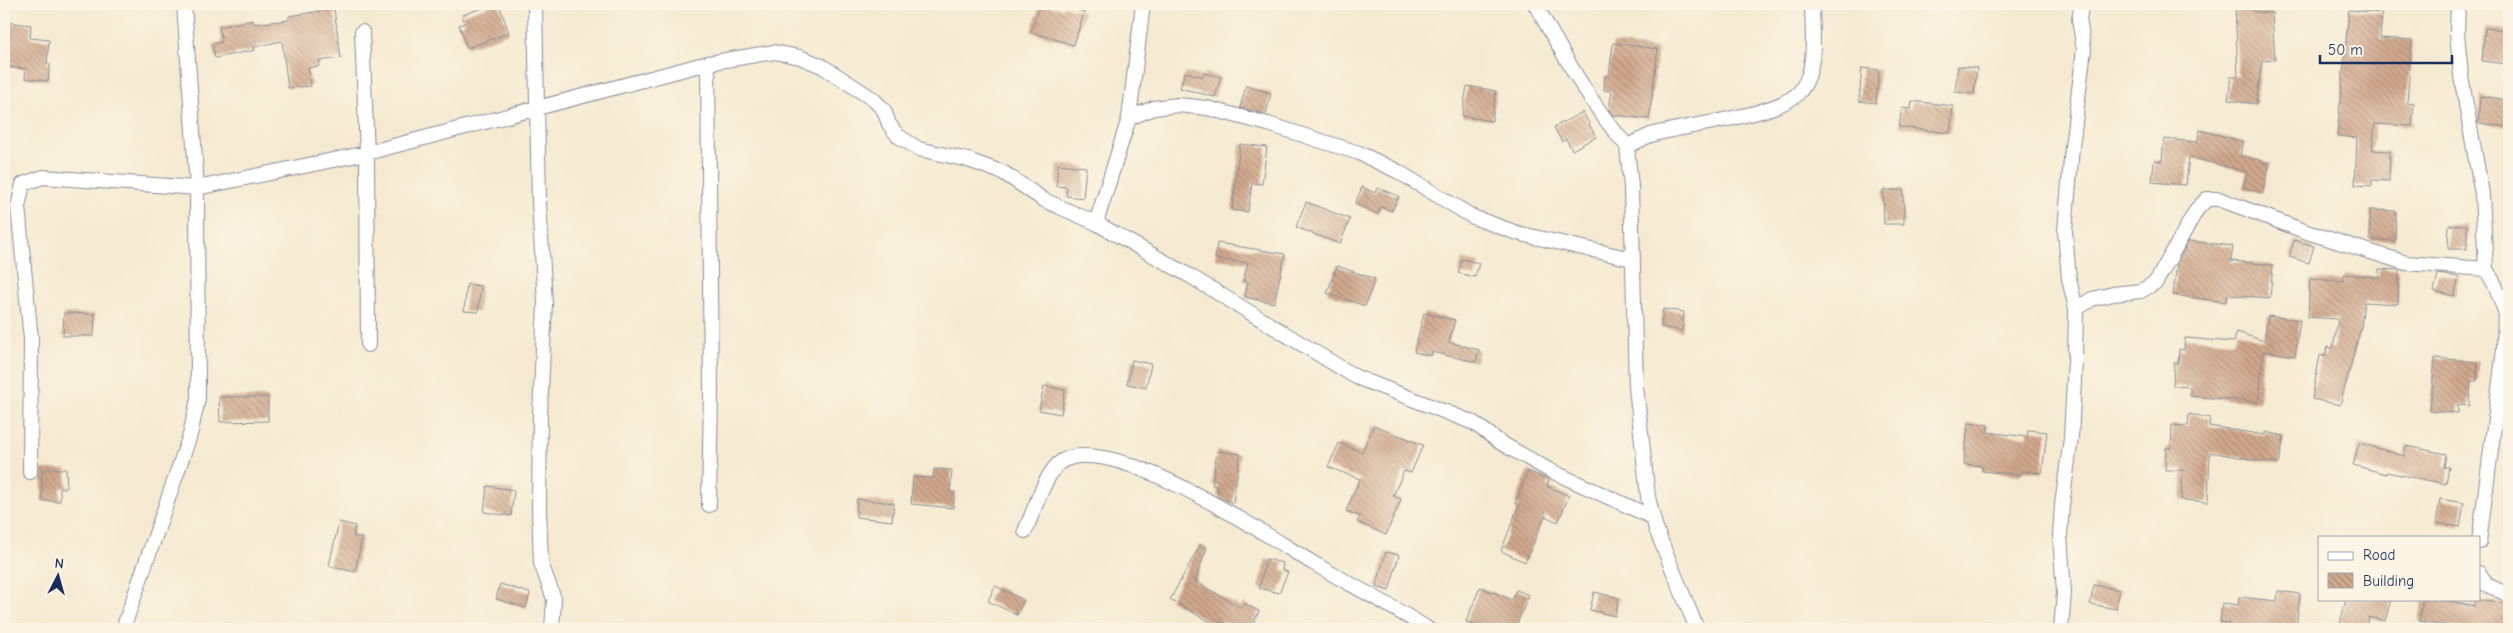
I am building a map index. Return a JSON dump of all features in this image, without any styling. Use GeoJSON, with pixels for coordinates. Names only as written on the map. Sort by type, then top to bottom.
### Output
{"type":"FeatureCollection","features":[{"type":"Feature","properties":{"kind":"street"},"geometry":{"type":"LineString","coordinates":[[124,629],[190,435],[198,399],[197,188],[184,4]]}},
{"type":"Feature","properties":{"kind":"street"},"geometry":{"type":"LineString","coordinates":[[535,4],[539,202],[545,303],[540,414],[539,509],[541,563],[554,599],[552,629]]}},
{"type":"Feature","properties":{"kind":"street"},"geometry":{"type":"LineString","coordinates":[[1096,223],[1129,118],[1143,4]]}},
{"type":"Feature","properties":{"kind":"street"},"geometry":{"type":"LineString","coordinates":[[1535,4],[1565,59],[1603,120],[1627,146],[1636,388],[1652,518],[1697,629]]}},
{"type":"Feature","properties":{"kind":"street"},"geometry":{"type":"LineString","coordinates":[[1627,146],[1651,135],[1759,111],[1786,101],[1801,91],[1811,66],[1812,4]]}},
{"type":"Feature","properties":{"kind":"street"},"geometry":{"type":"LineString","coordinates":[[2061,629],[2064,593],[2060,536],[2071,438],[2076,309],[2069,279],[2065,230],[2072,147],[2084,49],[2079,19],[2082,4]]}},
{"type":"Feature","properties":{"kind":"street"},"geometry":{"type":"LineString","coordinates":[[2458,4],[2457,33],[2461,76],[2474,158],[2482,194],[2486,269],[2495,285],[2505,312],[2504,350],[2480,536]]}},
{"type":"Feature","properties":{"kind":"street"},"geometry":{"type":"LineString","coordinates":[[362,32],[367,153],[368,345]]}},
{"type":"Feature","properties":{"kind":"street"},"geometry":{"type":"LineString","coordinates":[[30,472],[31,339],[18,207],[23,184],[43,177],[197,188],[367,153],[708,63],[774,52],[800,57],[822,66],[873,99],[884,110],[889,124],[898,136],[919,149],[992,167],[1044,200],[1096,223],[1190,276],[1356,377],[1474,423],[1501,443],[1549,470],[1652,518]]}},
{"type":"Feature","properties":{"kind":"street"},"geometry":{"type":"LineString","coordinates":[[708,63],[711,383],[709,505]]}},
{"type":"Feature","properties":{"kind":"street"},"geometry":{"type":"LineString","coordinates":[[1129,118],[1154,108],[1178,105],[1206,108],[1268,124],[1359,153],[1397,171],[1473,217],[1517,234],[1632,258]]}},
{"type":"Feature","properties":{"kind":"street"},"geometry":{"type":"LineString","coordinates":[[2076,309],[2092,299],[2113,294],[2141,291],[2156,282],[2197,209],[2207,199],[2219,199],[2307,232],[2406,262],[2486,269]]}},
{"type":"Feature","properties":{"kind":"street"},"geometry":{"type":"LineString","coordinates":[[1025,531],[1050,475],[1062,461],[1084,456],[1099,457],[1124,463],[1185,488],[1428,629]]}},
{"type":"Feature","properties":{"kind":"street"},"geometry":{"type":"LineString","coordinates":[[2480,574],[2487,585],[2509,595]]}},
{"type":"Feature","properties":{"kind":"building"},"geometry":{"type":"Polygon","coordinates":[[[499,4],[509,33],[467,48],[459,25],[465,23],[462,15],[499,4]]]}},
{"type":"Feature","properties":{"kind":"building"},"geometry":{"type":"Polygon","coordinates":[[[1040,4],[1063,9],[1064,6],[1084,12],[1074,45],[1031,32],[1040,4]]]}},
{"type":"Feature","properties":{"kind":"building"},"geometry":{"type":"Polygon","coordinates":[[[2235,4],[2255,4],[2254,12],[2272,13],[2275,60],[2262,61],[2256,104],[2228,100],[2231,76],[2238,76],[2235,4]]]}},
{"type":"Feature","properties":{"kind":"building"},"geometry":{"type":"Polygon","coordinates":[[[334,9],[341,58],[319,61],[319,66],[308,68],[311,86],[288,88],[282,41],[254,47],[255,50],[215,58],[212,44],[222,42],[219,27],[253,20],[254,24],[289,20],[289,16],[334,9]]]}},
{"type":"Feature","properties":{"kind":"building"},"geometry":{"type":"Polygon","coordinates":[[[2349,10],[2382,13],[2380,38],[2412,40],[2407,103],[2414,104],[2412,126],[2375,124],[2372,150],[2390,151],[2389,181],[2372,180],[2372,186],[2355,185],[2357,138],[2337,136],[2349,10]]]}},
{"type":"Feature","properties":{"kind":"building"},"geometry":{"type":"Polygon","coordinates":[[[4,22],[31,25],[30,38],[49,40],[47,64],[50,64],[48,81],[25,78],[26,69],[4,67],[4,22]]]}},
{"type":"Feature","properties":{"kind":"building"},"geometry":{"type":"Polygon","coordinates":[[[2485,28],[2509,30],[2507,64],[2482,61],[2485,28]]]}},
{"type":"Feature","properties":{"kind":"building"},"geometry":{"type":"Polygon","coordinates":[[[1613,43],[1658,49],[1649,119],[1613,115],[1609,110],[1612,91],[1604,90],[1605,76],[1609,76],[1613,43]]]}},
{"type":"Feature","properties":{"kind":"building"},"geometry":{"type":"Polygon","coordinates":[[[1958,66],[1977,68],[1974,94],[1955,92],[1958,66]]]}},
{"type":"Feature","properties":{"kind":"building"},"geometry":{"type":"Polygon","coordinates":[[[1862,68],[1879,70],[1876,103],[1859,101],[1862,68]]]}},
{"type":"Feature","properties":{"kind":"building"},"geometry":{"type":"Polygon","coordinates":[[[1185,72],[1203,77],[1204,73],[1221,77],[1215,97],[1180,88],[1185,72]]]}},
{"type":"Feature","properties":{"kind":"building"},"geometry":{"type":"Polygon","coordinates":[[[1246,86],[1271,93],[1266,114],[1240,108],[1246,86]]]}},
{"type":"Feature","properties":{"kind":"building"},"geometry":{"type":"Polygon","coordinates":[[[1467,86],[1496,91],[1492,121],[1462,116],[1467,86]]]}},
{"type":"Feature","properties":{"kind":"building"},"geometry":{"type":"Polygon","coordinates":[[[2480,96],[2509,100],[2509,127],[2478,123],[2480,96]]]}},
{"type":"Feature","properties":{"kind":"building"},"geometry":{"type":"Polygon","coordinates":[[[1912,101],[1953,106],[1950,133],[1899,127],[1902,108],[1911,109],[1912,101]]]}},
{"type":"Feature","properties":{"kind":"building"},"geometry":{"type":"Polygon","coordinates":[[[1583,112],[1596,137],[1572,150],[1566,139],[1562,142],[1554,127],[1583,112]]]}},
{"type":"Feature","properties":{"kind":"building"},"geometry":{"type":"Polygon","coordinates":[[[2200,130],[2244,142],[2240,155],[2270,163],[2262,193],[2243,188],[2247,172],[2189,157],[2186,185],[2152,182],[2154,160],[2162,161],[2164,139],[2197,142],[2200,130]]]}},
{"type":"Feature","properties":{"kind":"building"},"geometry":{"type":"Polygon","coordinates":[[[1240,144],[1267,147],[1262,184],[1252,183],[1248,212],[1232,210],[1240,144]]]}},
{"type":"Feature","properties":{"kind":"building"},"geometry":{"type":"Polygon","coordinates":[[[1058,164],[1086,167],[1083,198],[1066,196],[1067,187],[1056,186],[1058,164]]]}},
{"type":"Feature","properties":{"kind":"building"},"geometry":{"type":"Polygon","coordinates":[[[1362,187],[1375,193],[1377,188],[1399,196],[1392,211],[1381,207],[1378,214],[1355,204],[1362,187]]]}},
{"type":"Feature","properties":{"kind":"building"},"geometry":{"type":"Polygon","coordinates":[[[1883,190],[1903,190],[1904,224],[1884,224],[1883,190]]]}},
{"type":"Feature","properties":{"kind":"building"},"geometry":{"type":"Polygon","coordinates":[[[1306,202],[1350,219],[1340,244],[1296,227],[1306,202]]]}},
{"type":"Feature","properties":{"kind":"building"},"geometry":{"type":"Polygon","coordinates":[[[2370,210],[2396,211],[2395,241],[2370,240],[2370,210]]]}},
{"type":"Feature","properties":{"kind":"building"},"geometry":{"type":"Polygon","coordinates":[[[2449,225],[2467,225],[2467,249],[2448,249],[2449,225]]]}},
{"type":"Feature","properties":{"kind":"building"},"geometry":{"type":"Polygon","coordinates":[[[2294,240],[2314,246],[2309,263],[2289,257],[2294,240]]]}},
{"type":"Feature","properties":{"kind":"building"},"geometry":{"type":"Polygon","coordinates":[[[2189,241],[2233,246],[2231,261],[2273,265],[2270,298],[2227,295],[2226,302],[2173,295],[2177,263],[2189,241]]]}},
{"type":"Feature","properties":{"kind":"building"},"geometry":{"type":"Polygon","coordinates":[[[1217,243],[1285,254],[1274,303],[1245,297],[1248,282],[1243,281],[1248,263],[1215,259],[1217,243]]]}},
{"type":"Feature","properties":{"kind":"building"},"geometry":{"type":"Polygon","coordinates":[[[1462,259],[1479,263],[1475,277],[1458,273],[1462,259]]]}},
{"type":"Feature","properties":{"kind":"building"},"geometry":{"type":"Polygon","coordinates":[[[1337,266],[1375,279],[1365,306],[1327,293],[1337,266]]]}},
{"type":"Feature","properties":{"kind":"building"},"geometry":{"type":"Polygon","coordinates":[[[2379,269],[2399,270],[2398,304],[2364,302],[2361,327],[2340,405],[2312,399],[2320,355],[2325,356],[2327,347],[2333,348],[2338,319],[2308,317],[2310,279],[2343,281],[2344,274],[2379,277],[2379,269]]]}},
{"type":"Feature","properties":{"kind":"building"},"geometry":{"type":"Polygon","coordinates":[[[2438,274],[2459,277],[2454,296],[2434,291],[2438,274]]]}},
{"type":"Feature","properties":{"kind":"building"},"geometry":{"type":"Polygon","coordinates":[[[467,284],[481,286],[478,312],[464,311],[467,284]]]}},
{"type":"Feature","properties":{"kind":"building"},"geometry":{"type":"Polygon","coordinates":[[[1663,309],[1684,312],[1682,331],[1661,327],[1663,309]]]}},
{"type":"Feature","properties":{"kind":"building"},"geometry":{"type":"Polygon","coordinates":[[[64,313],[95,314],[94,336],[63,336],[64,313]]]}},
{"type":"Feature","properties":{"kind":"building"},"geometry":{"type":"Polygon","coordinates":[[[1424,313],[1455,320],[1449,342],[1479,350],[1476,362],[1432,352],[1431,356],[1414,352],[1424,313]]]}},
{"type":"Feature","properties":{"kind":"building"},"geometry":{"type":"Polygon","coordinates":[[[2268,316],[2300,320],[2295,356],[2263,351],[2259,402],[2190,396],[2190,387],[2173,386],[2174,363],[2178,363],[2179,349],[2184,350],[2185,338],[2234,342],[2237,332],[2264,341],[2268,316]]]}},
{"type":"Feature","properties":{"kind":"building"},"geometry":{"type":"Polygon","coordinates":[[[2435,358],[2478,362],[2477,381],[2471,381],[2469,406],[2458,405],[2458,413],[2430,411],[2435,358]]]}},
{"type":"Feature","properties":{"kind":"building"},"geometry":{"type":"Polygon","coordinates":[[[1132,360],[1151,364],[1146,388],[1127,384],[1132,360]]]}},
{"type":"Feature","properties":{"kind":"building"},"geometry":{"type":"Polygon","coordinates":[[[1044,386],[1065,390],[1061,414],[1039,410],[1044,386]]]}},
{"type":"Feature","properties":{"kind":"building"},"geometry":{"type":"Polygon","coordinates":[[[219,397],[268,397],[268,421],[220,422],[219,397]]]}},
{"type":"Feature","properties":{"kind":"building"},"geometry":{"type":"Polygon","coordinates":[[[2189,414],[2210,418],[2209,426],[2265,435],[2265,432],[2284,436],[2279,464],[2210,452],[2208,502],[2181,500],[2183,470],[2165,470],[2166,448],[2171,448],[2172,425],[2188,426],[2189,414]]]}},
{"type":"Feature","properties":{"kind":"building"},"geometry":{"type":"Polygon","coordinates":[[[1968,423],[1988,425],[1987,432],[2027,437],[2028,430],[2047,432],[2042,473],[2021,471],[2021,475],[1982,471],[1982,466],[1964,464],[1968,423]]]}},
{"type":"Feature","properties":{"kind":"building"},"geometry":{"type":"Polygon","coordinates":[[[1374,425],[1423,445],[1411,473],[1404,471],[1393,496],[1401,499],[1386,535],[1357,522],[1360,516],[1346,511],[1360,479],[1328,467],[1339,443],[1362,452],[1374,425]]]}},
{"type":"Feature","properties":{"kind":"building"},"geometry":{"type":"Polygon","coordinates":[[[2359,443],[2404,456],[2406,446],[2446,454],[2444,467],[2449,467],[2446,484],[2386,472],[2386,474],[2353,465],[2359,443]]]}},
{"type":"Feature","properties":{"kind":"building"},"geometry":{"type":"Polygon","coordinates":[[[1217,451],[1240,454],[1233,503],[1217,496],[1218,486],[1212,485],[1217,451]]]}},
{"type":"Feature","properties":{"kind":"building"},"geometry":{"type":"Polygon","coordinates":[[[42,469],[66,469],[67,488],[60,488],[60,501],[42,501],[42,469]]]}},
{"type":"Feature","properties":{"kind":"building"},"geometry":{"type":"Polygon","coordinates":[[[934,469],[952,470],[950,492],[955,492],[953,508],[911,504],[913,477],[933,478],[934,469]]]}},
{"type":"Feature","properties":{"kind":"building"},"geometry":{"type":"Polygon","coordinates":[[[1528,471],[1549,480],[1547,486],[1569,496],[1558,522],[1545,516],[1525,562],[1501,551],[1519,505],[1515,503],[1528,471]]]}},
{"type":"Feature","properties":{"kind":"building"},"geometry":{"type":"Polygon","coordinates":[[[487,486],[514,490],[511,516],[484,512],[487,486]]]}},
{"type":"Feature","properties":{"kind":"building"},"geometry":{"type":"Polygon","coordinates":[[[857,499],[894,503],[892,521],[856,517],[857,499]]]}},
{"type":"Feature","properties":{"kind":"building"},"geometry":{"type":"Polygon","coordinates":[[[2440,499],[2464,503],[2460,527],[2436,523],[2440,499]]]}},
{"type":"Feature","properties":{"kind":"building"},"geometry":{"type":"Polygon","coordinates":[[[339,522],[355,526],[353,536],[362,538],[355,572],[329,566],[339,522]]]}},
{"type":"Feature","properties":{"kind":"building"},"geometry":{"type":"Polygon","coordinates":[[[1200,545],[1207,548],[1195,581],[1241,608],[1243,603],[1259,611],[1252,627],[1246,625],[1244,629],[1238,629],[1221,621],[1218,626],[1170,600],[1200,545]]]}},
{"type":"Feature","properties":{"kind":"building"},"geometry":{"type":"Polygon","coordinates":[[[1386,552],[1399,555],[1389,591],[1376,587],[1386,552]]]}},
{"type":"Feature","properties":{"kind":"building"},"geometry":{"type":"Polygon","coordinates":[[[1266,559],[1283,563],[1282,570],[1288,572],[1279,593],[1259,588],[1266,559]]]}},
{"type":"Feature","properties":{"kind":"building"},"geometry":{"type":"Polygon","coordinates":[[[500,584],[530,593],[526,608],[496,599],[500,584]]]}},
{"type":"Feature","properties":{"kind":"building"},"geometry":{"type":"Polygon","coordinates":[[[2094,585],[2120,590],[2116,609],[2090,604],[2094,585]]]}},
{"type":"Feature","properties":{"kind":"building"},"geometry":{"type":"Polygon","coordinates":[[[995,586],[1024,600],[1017,615],[988,601],[995,586]]]}},
{"type":"Feature","properties":{"kind":"building"},"geometry":{"type":"Polygon","coordinates":[[[1480,587],[1512,600],[1516,590],[1529,595],[1515,629],[1485,629],[1466,622],[1480,587]]]}},
{"type":"Feature","properties":{"kind":"building"},"geometry":{"type":"Polygon","coordinates":[[[2278,591],[2300,594],[2296,629],[2228,629],[2229,623],[2220,622],[2222,603],[2238,605],[2239,597],[2277,601],[2278,591]]]}},
{"type":"Feature","properties":{"kind":"building"},"geometry":{"type":"Polygon","coordinates":[[[1594,592],[1619,598],[1615,616],[1590,610],[1594,592]]]}},
{"type":"Feature","properties":{"kind":"building"},"geometry":{"type":"Polygon","coordinates":[[[2346,600],[2391,600],[2385,621],[2369,617],[2367,629],[2339,629],[2346,600]]]}},
{"type":"Feature","properties":{"kind":"building"},"geometry":{"type":"Polygon","coordinates":[[[2423,600],[2443,600],[2475,606],[2475,600],[2509,604],[2508,629],[2464,629],[2419,621],[2423,600]]]}}]}
